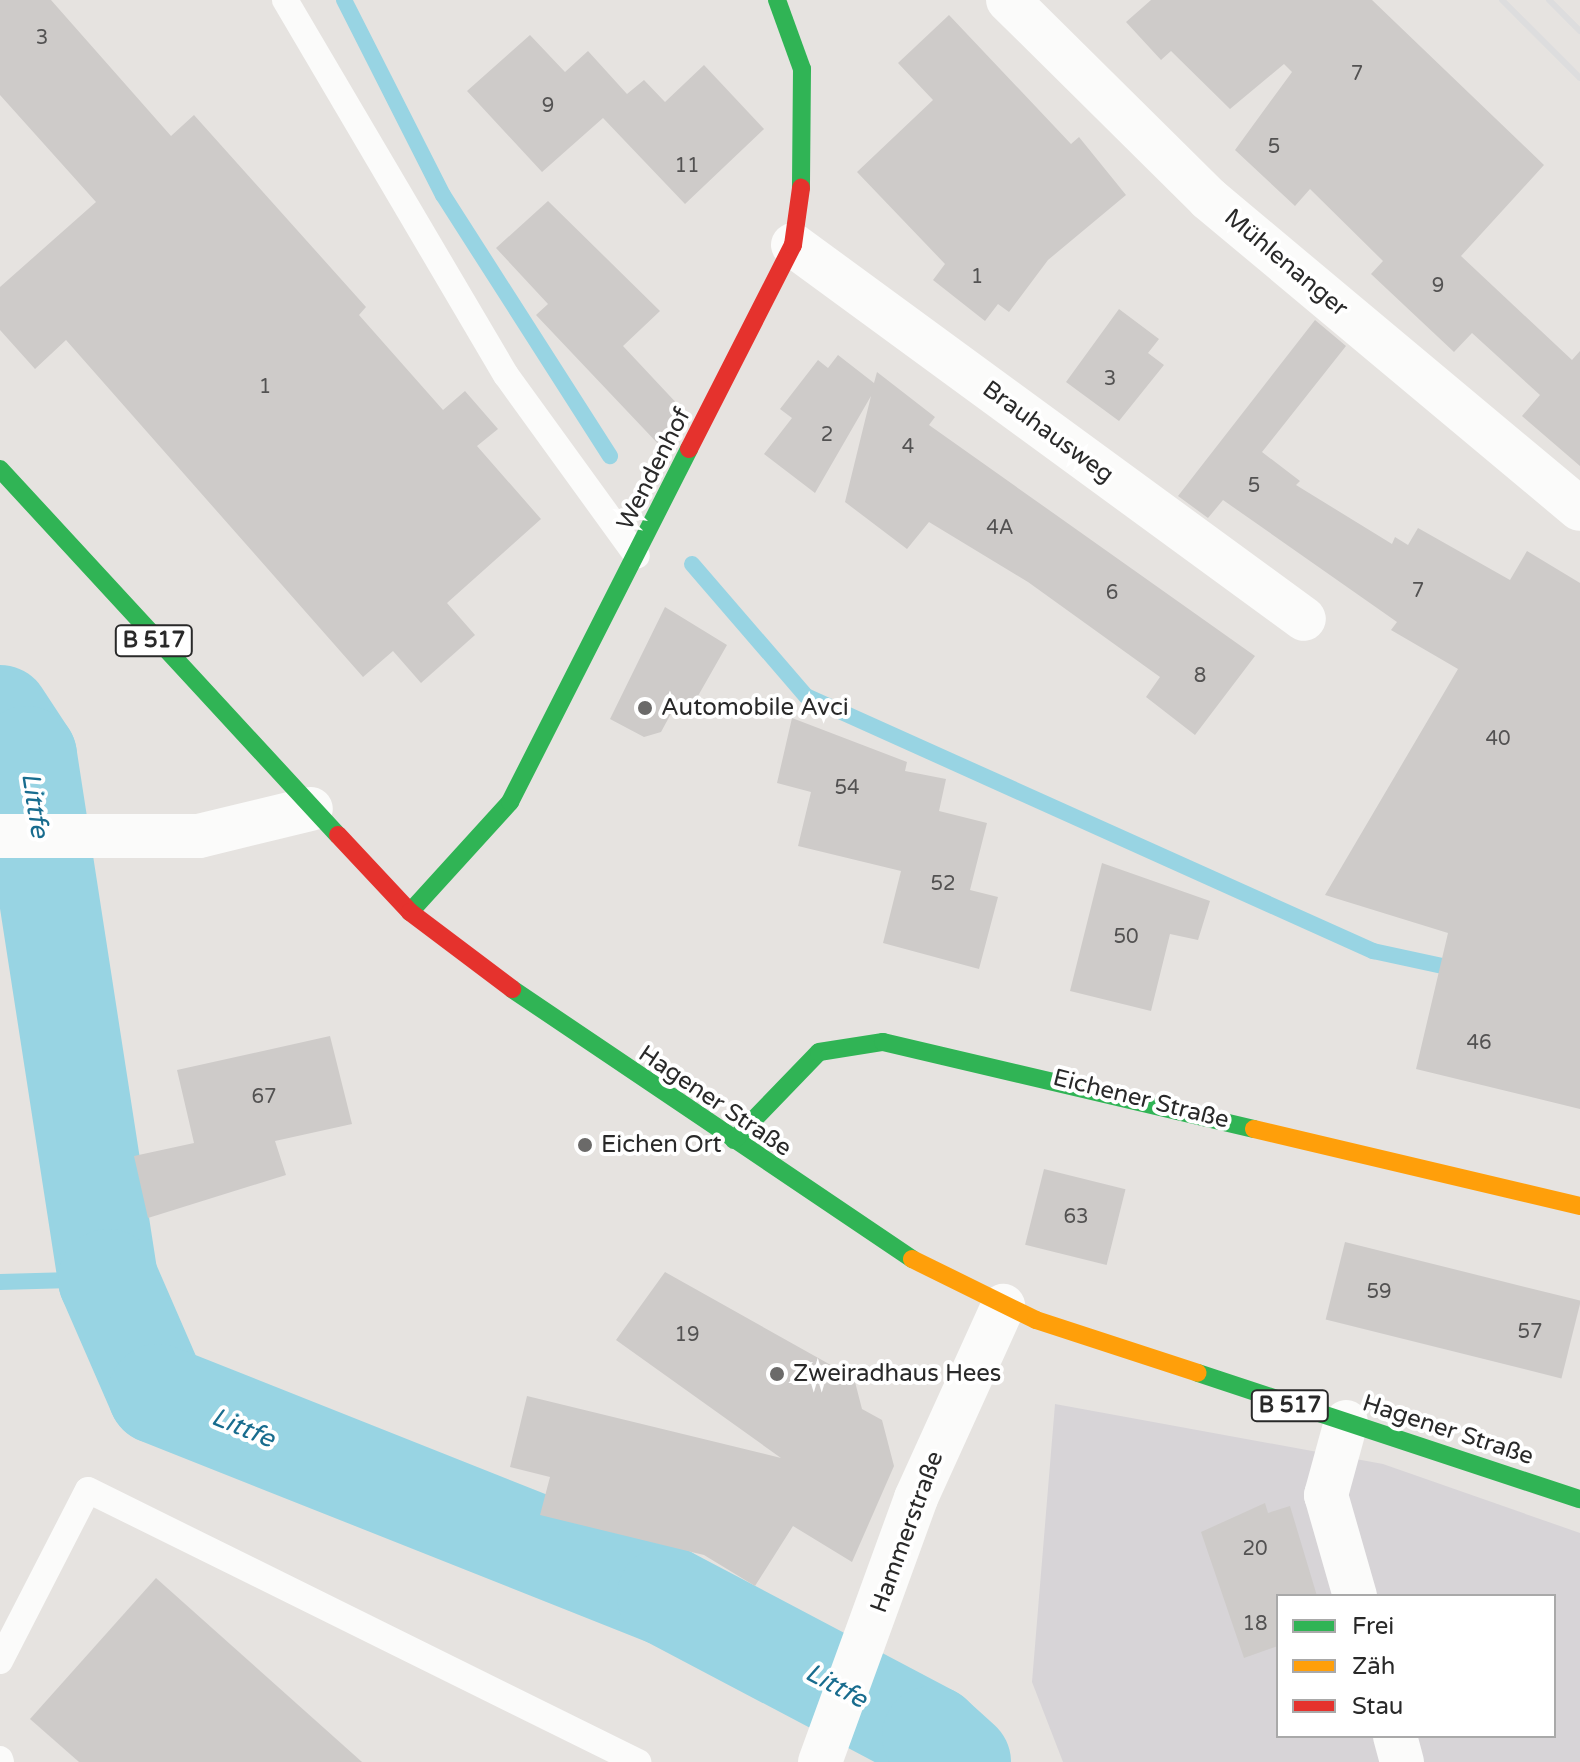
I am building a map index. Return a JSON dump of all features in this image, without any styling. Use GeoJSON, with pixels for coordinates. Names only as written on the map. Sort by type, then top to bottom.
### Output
{"type":"FeatureCollection","features":[{"type":"Feature","properties":{"kind":"street","name":"Wendenhof"},"geometry":{"type":"LineString","coordinates":[[410,912],[461,864],[510,802],[793,245],[805,155],[802,69],[777,0]]}},
{"type":"Feature","properties":{"kind":"street","name":"Mühlenanger"},"geometry":{"type":"LineString","coordinates":[[1008,0],[1209,199],[1580,509]]}},
{"type":"Feature","properties":{"kind":"street","name":"Brauhausweg"},"geometry":{"type":"LineString","coordinates":[[793,245],[1304,619]]}},
{"type":"Feature","properties":{"kind":"street","name":"Hagener Straße"},"geometry":{"type":"LineString","coordinates":[[0,469],[311,809],[410,912],[562,1027],[852,1222],[1003,1306],[1580,1499]]}},
{"type":"Feature","properties":{"kind":"street"},"geometry":{"type":"LineString","coordinates":[[0,836],[88,833],[199,836],[311,809]]}},
{"type":"Feature","properties":{"kind":"street","name":"Eichener Straße"},"geometry":{"type":"LineString","coordinates":[[734,1140],[819,1052],[883,1042],[1580,1206]]}},
{"type":"Feature","properties":{"kind":"street","name":"Hammerstraße"},"geometry":{"type":"LineString","coordinates":[[820,1762],[873,1625],[916,1498],[1003,1306]]}},
{"type":"Feature","properties":{"kind":"street"},"geometry":{"type":"LineString","coordinates":[[1346,1422],[1326,1495],[1354,1594]]}},
{"type":"Feature","properties":{"kind":"street"},"geometry":{"type":"LineString","coordinates":[[1396,1738],[1402,1762]]}},
{"type":"Feature","properties":{"kind":"lane"},"geometry":{"type":"LineString","coordinates":[[285,0],[506,375],[637,556]]}},
{"type":"Feature","properties":{"kind":"lane"},"geometry":{"type":"LineString","coordinates":[[0,1661],[88,1490],[638,1762]]}},
{"type":"Feature","properties":{"kind":"shaded area"},"geometry":{"type":"Polygon","coordinates":[[[1055,1404],[1383,1464],[1580,1533],[1580,1762],[1063,1762],[1032,1682],[1055,1404]]]}},
{"type":"Feature","properties":{"kind":"building"},"geometry":{"type":"Polygon","coordinates":[[[0,0],[51,0],[171,136],[194,115],[366,307],[359,315],[443,410],[465,391],[498,429],[477,446],[541,519],[447,603],[475,635],[421,683],[393,651],[363,677],[66,340],[35,369],[0,330],[0,287],[96,202],[0,95],[0,0]]]}},
{"type":"Feature","properties":{"kind":"building"},"geometry":{"type":"Polygon","coordinates":[[[1151,0],[1372,0],[1544,165],[1461,256],[1572,360],[1580,351],[1580,466],[1522,416],[1540,395],[1472,333],[1454,352],[1371,274],[1383,261],[1310,189],[1295,206],[1235,150],[1292,72],[1284,64],[1230,109],[1171,51],[1161,60],[1126,22],[1151,0]]]}},
{"type":"Feature","properties":{"kind":"building"},"geometry":{"type":"Polygon","coordinates":[[[949,15],[1071,144],[1079,137],[1126,195],[1048,260],[1009,312],[998,304],[985,321],[933,280],[945,264],[857,172],[933,100],[898,63],[949,15]]]}},
{"type":"Feature","properties":{"kind":"building"},"geometry":{"type":"Polygon","coordinates":[[[530,35],[565,72],[588,51],[627,94],[644,80],[665,102],[704,65],[764,129],[685,204],[603,118],[542,172],[467,91],[530,35]]]}},
{"type":"Feature","properties":{"kind":"building"},"geometry":{"type":"Polygon","coordinates":[[[548,201],[660,311],[623,346],[682,409],[662,448],[536,315],[548,304],[496,248],[548,201]]]}},
{"type":"Feature","properties":{"kind":"building"},"geometry":{"type":"Polygon","coordinates":[[[1119,309],[1159,339],[1148,353],[1164,365],[1119,421],[1066,382],[1119,309]]]}},
{"type":"Feature","properties":{"kind":"building"},"geometry":{"type":"Polygon","coordinates":[[[1315,320],[1346,346],[1262,452],[1300,481],[1296,485],[1392,544],[1395,537],[1408,545],[1418,528],[1510,580],[1527,551],[1580,583],[1580,1109],[1416,1069],[1448,933],[1325,895],[1458,669],[1391,630],[1397,622],[1223,500],[1208,518],[1178,496],[1315,320]]]}},
{"type":"Feature","properties":{"kind":"building"},"geometry":{"type":"Polygon","coordinates":[[[838,355],[874,383],[877,372],[935,417],[929,425],[1255,656],[1195,735],[1146,697],[1160,677],[1028,582],[929,522],[907,549],[845,502],[871,396],[815,493],[764,454],[792,418],[780,409],[818,360],[828,368],[838,355]]]}},
{"type":"Feature","properties":{"kind":"building"},"geometry":{"type":"Polygon","coordinates":[[[665,607],[727,645],[686,717],[673,710],[661,732],[644,737],[610,719],[665,607]]]}},
{"type":"Feature","properties":{"kind":"building"},"geometry":{"type":"Polygon","coordinates":[[[792,718],[907,762],[905,771],[946,779],[939,811],[987,823],[970,890],[998,897],[979,969],[883,943],[901,871],[798,846],[811,792],[777,783],[792,718]]]}},
{"type":"Feature","properties":{"kind":"building"},"geometry":{"type":"Polygon","coordinates":[[[1102,863],[1210,901],[1198,940],[1170,934],[1151,1011],[1070,991],[1102,863]]]}},
{"type":"Feature","properties":{"kind":"building"},"geometry":{"type":"Polygon","coordinates":[[[330,1036],[352,1124],[275,1141],[286,1175],[148,1218],[134,1156],[194,1143],[177,1070],[330,1036]]]}},
{"type":"Feature","properties":{"kind":"building"},"geometry":{"type":"Polygon","coordinates":[[[1044,1169],[1126,1189],[1107,1265],[1025,1245],[1044,1169]]]}},
{"type":"Feature","properties":{"kind":"building"},"geometry":{"type":"Polygon","coordinates":[[[1345,1242],[1580,1301],[1561,1378],[1326,1320],[1345,1242]]]}},
{"type":"Feature","properties":{"kind":"building"},"geometry":{"type":"Polygon","coordinates":[[[665,1272],[854,1378],[862,1409],[882,1420],[894,1466],[852,1562],[793,1526],[755,1586],[704,1555],[540,1515],[550,1477],[510,1467],[527,1396],[781,1458],[616,1340],[665,1272]]]}},
{"type":"Feature","properties":{"kind":"building"},"geometry":{"type":"Polygon","coordinates":[[[1265,1503],[1268,1513],[1290,1506],[1316,1594],[1276,1594],[1276,1647],[1244,1658],[1201,1532],[1265,1503]]]}},
{"type":"Feature","properties":{"kind":"building"},"geometry":{"type":"Polygon","coordinates":[[[156,1578],[362,1762],[79,1762],[30,1719],[156,1578]]]}},
{"type":"Feature","properties":{"kind":"waterway"},"geometry":{"type":"LineString","coordinates":[[344,0],[443,195],[610,456]]}},
{"type":"Feature","properties":{"kind":"waterway"},"geometry":{"type":"LineString","coordinates":[[692,564],[806,696],[1373,951],[1461,970]]}},
{"type":"Feature","properties":{"kind":"waterway","name":"Littfe"},"geometry":{"type":"LineString","coordinates":[[0,715],[27,756],[108,1279],[158,1394],[667,1596],[932,1736],[961,1762]]}},
{"type":"Feature","properties":{"kind":"waterway"},"geometry":{"type":"LineString","coordinates":[[0,1282],[108,1279]]}},
{"type":"Feature","properties":{"kind":"railway"},"geometry":{"type":"LineString","coordinates":[[1502,0],[1580,78]]}},
{"type":"Feature","properties":{"kind":"railway"},"geometry":{"type":"LineString","coordinates":[[1549,0],[1580,31]]}},
{"type":"Feature","properties":{"kind":"traffic: fast"},"geometry":{"type":"LineString","coordinates":[[777,0],[802,69],[801,188]]}},
{"type":"Feature","properties":{"kind":"traffic: fast"},"geometry":{"type":"LineString","coordinates":[[410,912],[510,802],[689,449]]}},
{"type":"Feature","properties":{"kind":"traffic: fast"},"geometry":{"type":"LineString","coordinates":[[0,469],[338,835]]}},
{"type":"Feature","properties":{"kind":"traffic: fast"},"geometry":{"type":"LineString","coordinates":[[512,989],[912,1259]]}},
{"type":"Feature","properties":{"kind":"traffic: fast"},"geometry":{"type":"LineString","coordinates":[[734,1140],[819,1052],[883,1042],[1254,1129]]}},
{"type":"Feature","properties":{"kind":"traffic: fast"},"geometry":{"type":"LineString","coordinates":[[1198,1373],[1580,1499]]}},
{"type":"Feature","properties":{"kind":"traffic: slow"},"geometry":{"type":"LineString","coordinates":[[1254,1129],[1580,1206]]}},
{"type":"Feature","properties":{"kind":"traffic: slow"},"geometry":{"type":"LineString","coordinates":[[912,1259],[1036,1320],[1198,1373]]}},
{"type":"Feature","properties":{"kind":"traffic: jam"},"geometry":{"type":"LineString","coordinates":[[689,449],[793,245],[801,188]]}},
{"type":"Feature","properties":{"kind":"traffic: jam"},"geometry":{"type":"LineString","coordinates":[[338,835],[410,912],[512,989]]}},
{"type":"Feature","properties":{"kind":"place","name":"Automobile Avci"},"geometry":{"type":"Point","coordinates":[645,708]}},
{"type":"Feature","properties":{"kind":"place","name":"Eichen Ort"},"geometry":{"type":"Point","coordinates":[585,1145]}},
{"type":"Feature","properties":{"kind":"place","name":"Zweiradhaus Hees"},"geometry":{"type":"Point","coordinates":[777,1374]}}]}
